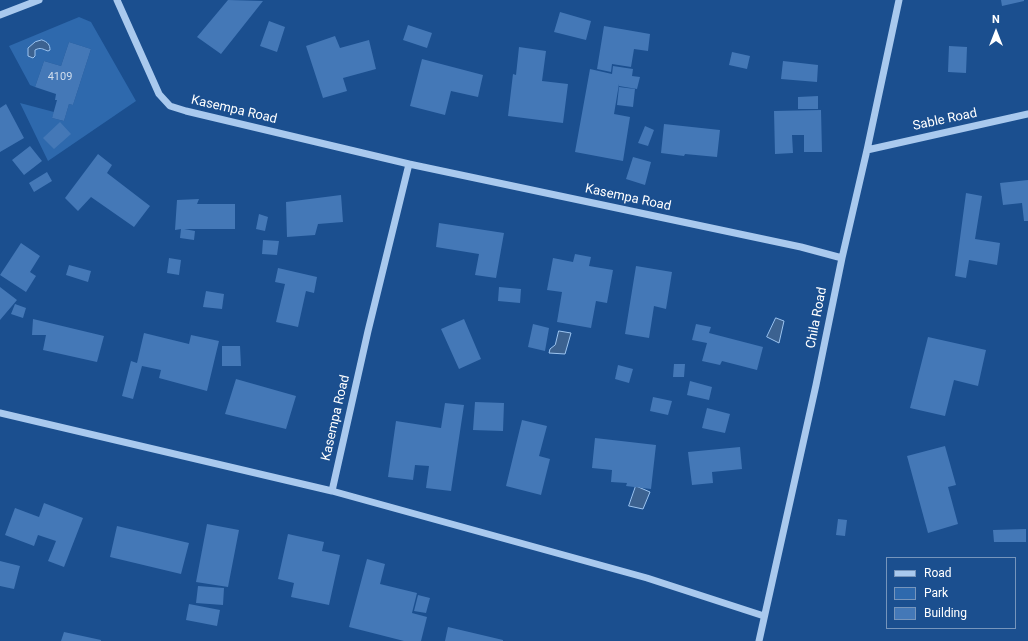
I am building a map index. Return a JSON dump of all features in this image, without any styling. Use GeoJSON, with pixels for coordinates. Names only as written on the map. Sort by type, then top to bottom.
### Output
{"type":"FeatureCollection","features":[{"type":"Feature","properties":{"kind":"street"},"geometry":{"type":"LineString","coordinates":[[0,15],[39,0]]}},
{"type":"Feature","properties":{"kind":"street","name":"Kasempa Road"},"geometry":{"type":"LineString","coordinates":[[117,0],[159,94],[170,106],[193,113],[409,164],[801,247],[842,258]]}},
{"type":"Feature","properties":{"kind":"street","name":"Chila Road"},"geometry":{"type":"LineString","coordinates":[[759,641],[816,385],[842,258],[868,150],[899,0]]}},
{"type":"Feature","properties":{"kind":"street","name":"Sable Road"},"geometry":{"type":"LineString","coordinates":[[868,150],[1028,114]]}},
{"type":"Feature","properties":{"kind":"street","name":"Kasempa Road"},"geometry":{"type":"LineString","coordinates":[[332,490],[368,331],[409,164]]}},
{"type":"Feature","properties":{"kind":"street"},"geometry":{"type":"LineString","coordinates":[[0,413],[332,490],[648,578],[764,616]]}},
{"type":"Feature","properties":{"kind":"green space"},"geometry":{"type":"Polygon","coordinates":[[[79,17],[91,22],[136,101],[48,161],[20,103],[54,112],[52,118],[64,121],[69,104],[73,105],[91,49],[69,42],[61,66],[44,61],[35,87],[30,85],[9,46],[79,17]]]}},
{"type":"Feature","properties":{"kind":"shaded area"},"geometry":{"type":"Polygon","coordinates":[[[42,40],[48,44],[50,50],[35,50],[35,56],[33,58],[28,56],[28,48],[35,42],[42,40]]]}},
{"type":"Feature","properties":{"kind":"shaded area"},"geometry":{"type":"Polygon","coordinates":[[[776,318],[784,321],[779,343],[767,337],[776,318]]]}},
{"type":"Feature","properties":{"kind":"shaded area"},"geometry":{"type":"Polygon","coordinates":[[[559,331],[571,333],[565,354],[549,353],[550,349],[555,345],[559,331]]]}},
{"type":"Feature","properties":{"kind":"shaded area"},"geometry":{"type":"Polygon","coordinates":[[[636,486],[650,492],[643,509],[629,506],[636,486]]]}},
{"type":"Feature","properties":{"kind":"building"},"geometry":{"type":"Polygon","coordinates":[[[228,0],[263,1],[221,54],[197,37],[228,0]]]}},
{"type":"Feature","properties":{"kind":"building"},"geometry":{"type":"Polygon","coordinates":[[[1001,0],[1024,0],[1024,1],[1002,6],[1001,0]]]}},
{"type":"Feature","properties":{"kind":"building"},"geometry":{"type":"Polygon","coordinates":[[[560,12],[591,21],[586,40],[554,32],[560,12]]]}},
{"type":"Feature","properties":{"kind":"building"},"geometry":{"type":"Polygon","coordinates":[[[269,21],[285,27],[277,52],[260,46],[269,21]]]}},
{"type":"Feature","properties":{"kind":"building"},"geometry":{"type":"Polygon","coordinates":[[[408,25],[432,33],[427,48],[403,40],[408,25]]]}},
{"type":"Feature","properties":{"kind":"building"},"geometry":{"type":"Polygon","coordinates":[[[604,26],[650,34],[648,51],[634,49],[631,67],[612,64],[611,72],[597,69],[604,26]]]}},
{"type":"Feature","properties":{"kind":"building"},"geometry":{"type":"Polygon","coordinates":[[[335,36],[340,48],[369,40],[376,69],[343,78],[347,91],[323,98],[306,46],[335,36]]]}},
{"type":"Feature","properties":{"kind":"building"},"geometry":{"type":"Polygon","coordinates":[[[69,42],[91,49],[73,105],[69,104],[64,121],[52,118],[57,100],[55,100],[56,94],[35,87],[44,61],[61,66],[69,42]]]}},
{"type":"Feature","properties":{"kind":"building"},"geometry":{"type":"Polygon","coordinates":[[[949,46],[967,47],[966,73],[948,72],[949,46]]]}},
{"type":"Feature","properties":{"kind":"building"},"geometry":{"type":"Polygon","coordinates":[[[519,47],[546,51],[542,81],[568,84],[563,123],[508,116],[513,74],[516,75],[519,47]]]}},
{"type":"Feature","properties":{"kind":"building"},"geometry":{"type":"Polygon","coordinates":[[[732,52],[750,56],[747,69],[729,65],[732,52]]]}},
{"type":"Feature","properties":{"kind":"building"},"geometry":{"type":"Polygon","coordinates":[[[422,59],[483,75],[478,97],[451,91],[445,115],[410,106],[422,59]]]}},
{"type":"Feature","properties":{"kind":"building"},"geometry":{"type":"Polygon","coordinates":[[[783,61],[818,65],[817,82],[781,79],[783,61]]]}},
{"type":"Feature","properties":{"kind":"building"},"geometry":{"type":"Polygon","coordinates":[[[613,66],[633,69],[632,76],[640,77],[637,89],[619,86],[619,84],[614,114],[630,117],[623,161],[575,152],[590,69],[612,74],[613,66]]]}},
{"type":"Feature","properties":{"kind":"building"},"geometry":{"type":"Polygon","coordinates":[[[619,87],[635,89],[633,107],[617,105],[619,87]]]}},
{"type":"Feature","properties":{"kind":"building"},"geometry":{"type":"Polygon","coordinates":[[[818,96],[818,109],[798,109],[798,97],[818,96]]]}},
{"type":"Feature","properties":{"kind":"building"},"geometry":{"type":"Polygon","coordinates":[[[6,104],[24,138],[0,152],[0,108],[6,104]]]}},
{"type":"Feature","properties":{"kind":"building"},"geometry":{"type":"Polygon","coordinates":[[[821,110],[822,152],[804,152],[804,135],[792,135],[793,153],[775,154],[774,111],[821,110]]]}},
{"type":"Feature","properties":{"kind":"building"},"geometry":{"type":"Polygon","coordinates":[[[60,122],[71,134],[54,149],[43,138],[60,122]]]}},
{"type":"Feature","properties":{"kind":"building"},"geometry":{"type":"Polygon","coordinates":[[[664,124],[720,130],[717,157],[685,154],[684,156],[661,153],[664,124]]]}},
{"type":"Feature","properties":{"kind":"building"},"geometry":{"type":"Polygon","coordinates":[[[645,126],[654,130],[648,146],[638,143],[645,126]]]}},
{"type":"Feature","properties":{"kind":"building"},"geometry":{"type":"Polygon","coordinates":[[[30,146],[42,161],[24,175],[12,160],[30,146]]]}},
{"type":"Feature","properties":{"kind":"building"},"geometry":{"type":"Polygon","coordinates":[[[98,154],[112,165],[107,173],[150,206],[134,227],[91,197],[78,211],[65,198],[98,154]]]}},
{"type":"Feature","properties":{"kind":"building"},"geometry":{"type":"Polygon","coordinates":[[[633,157],[651,162],[645,185],[626,179],[633,157]]]}},
{"type":"Feature","properties":{"kind":"building"},"geometry":{"type":"Polygon","coordinates":[[[47,172],[52,181],[34,192],[29,183],[47,172]]]}},
{"type":"Feature","properties":{"kind":"building"},"geometry":{"type":"Polygon","coordinates":[[[1028,180],[1028,221],[1024,221],[1022,203],[1003,205],[1000,183],[1028,180]]]}},
{"type":"Feature","properties":{"kind":"building"},"geometry":{"type":"Polygon","coordinates":[[[966,193],[982,196],[975,239],[1000,243],[997,265],[969,260],[966,278],[955,276],[966,193]]]}},
{"type":"Feature","properties":{"kind":"building"},"geometry":{"type":"Polygon","coordinates":[[[341,195],[343,222],[318,224],[315,235],[287,237],[286,202],[341,195]]]}},
{"type":"Feature","properties":{"kind":"building"},"geometry":{"type":"Polygon","coordinates":[[[199,199],[197,204],[235,204],[235,229],[184,229],[195,231],[194,240],[180,238],[181,229],[175,230],[177,200],[199,199]]]}},
{"type":"Feature","properties":{"kind":"building"},"geometry":{"type":"Polygon","coordinates":[[[259,214],[268,217],[265,231],[256,229],[259,214]]]}},
{"type":"Feature","properties":{"kind":"building"},"geometry":{"type":"Polygon","coordinates":[[[439,223],[504,233],[496,278],[475,275],[479,254],[436,247],[439,223]]]}},
{"type":"Feature","properties":{"kind":"building"},"geometry":{"type":"Polygon","coordinates":[[[263,240],[279,241],[277,255],[262,254],[263,240]]]}},
{"type":"Feature","properties":{"kind":"building"},"geometry":{"type":"Polygon","coordinates":[[[21,243],[40,256],[30,272],[36,276],[26,292],[0,275],[21,243]]]}},
{"type":"Feature","properties":{"kind":"building"},"geometry":{"type":"Polygon","coordinates":[[[575,254],[591,257],[589,266],[613,270],[607,303],[596,301],[591,328],[557,322],[562,292],[547,290],[553,258],[573,262],[575,254]]]}},
{"type":"Feature","properties":{"kind":"building"},"geometry":{"type":"Polygon","coordinates":[[[169,258],[181,260],[179,275],[167,273],[169,258]]]}},
{"type":"Feature","properties":{"kind":"building"},"geometry":{"type":"Polygon","coordinates":[[[69,265],[91,271],[88,282],[66,275],[69,265]]]}},
{"type":"Feature","properties":{"kind":"building"},"geometry":{"type":"Polygon","coordinates":[[[636,266],[672,272],[666,309],[654,306],[649,338],[625,334],[636,266]]]}},
{"type":"Feature","properties":{"kind":"building"},"geometry":{"type":"Polygon","coordinates":[[[278,268],[317,277],[314,293],[306,291],[298,327],[276,322],[285,284],[275,282],[278,268]]]}},
{"type":"Feature","properties":{"kind":"building"},"geometry":{"type":"Polygon","coordinates":[[[0,287],[17,300],[0,320],[0,287]]]}},
{"type":"Feature","properties":{"kind":"building"},"geometry":{"type":"Polygon","coordinates":[[[499,287],[521,289],[520,303],[498,301],[499,287]]]}},
{"type":"Feature","properties":{"kind":"building"},"geometry":{"type":"Polygon","coordinates":[[[206,291],[224,294],[222,309],[203,307],[206,291]]]}},
{"type":"Feature","properties":{"kind":"building"},"geometry":{"type":"Polygon","coordinates":[[[15,304],[26,308],[23,318],[11,314],[15,304]]]}},
{"type":"Feature","properties":{"kind":"building"},"geometry":{"type":"Polygon","coordinates":[[[33,319],[104,336],[97,362],[43,350],[46,335],[32,335],[33,319]]]}},
{"type":"Feature","properties":{"kind":"building"},"geometry":{"type":"Polygon","coordinates":[[[464,319],[481,359],[459,369],[441,329],[464,319]]]}},
{"type":"Feature","properties":{"kind":"building"},"geometry":{"type":"Polygon","coordinates":[[[533,324],[549,328],[545,351],[528,347],[533,324]]]}},
{"type":"Feature","properties":{"kind":"building"},"geometry":{"type":"Polygon","coordinates":[[[696,324],[711,327],[709,333],[763,347],[757,370],[722,361],[720,365],[702,361],[707,343],[692,340],[696,324]]]}},
{"type":"Feature","properties":{"kind":"building"},"geometry":{"type":"Polygon","coordinates":[[[144,333],[189,344],[191,335],[219,341],[207,391],[159,378],[161,370],[142,366],[133,399],[122,396],[131,361],[137,363],[144,333]]]}},
{"type":"Feature","properties":{"kind":"building"},"geometry":{"type":"Polygon","coordinates":[[[928,337],[986,350],[978,386],[954,380],[945,416],[910,408],[928,337]]]}},
{"type":"Feature","properties":{"kind":"building"},"geometry":{"type":"Polygon","coordinates":[[[222,346],[240,346],[241,366],[222,366],[222,346]]]}},
{"type":"Feature","properties":{"kind":"building"},"geometry":{"type":"Polygon","coordinates":[[[674,364],[685,364],[684,377],[673,377],[674,364]]]}},
{"type":"Feature","properties":{"kind":"building"},"geometry":{"type":"Polygon","coordinates":[[[618,365],[633,369],[629,383],[615,379],[618,365]]]}},
{"type":"Feature","properties":{"kind":"building"},"geometry":{"type":"Polygon","coordinates":[[[236,379],[296,396],[286,429],[225,414],[236,379]]]}},
{"type":"Feature","properties":{"kind":"building"},"geometry":{"type":"Polygon","coordinates":[[[690,381],[712,387],[709,400],[687,395],[690,381]]]}},
{"type":"Feature","properties":{"kind":"building"},"geometry":{"type":"Polygon","coordinates":[[[653,397],[672,401],[668,415],[650,411],[653,397]]]}},
{"type":"Feature","properties":{"kind":"building"},"geometry":{"type":"Polygon","coordinates":[[[475,402],[504,403],[503,431],[473,430],[475,402]]]}},
{"type":"Feature","properties":{"kind":"building"},"geometry":{"type":"Polygon","coordinates":[[[445,403],[464,405],[451,491],[426,488],[429,466],[415,465],[413,480],[388,477],[396,421],[441,428],[445,403]]]}},
{"type":"Feature","properties":{"kind":"building"},"geometry":{"type":"Polygon","coordinates":[[[707,408],[730,414],[725,433],[702,428],[707,408]]]}},
{"type":"Feature","properties":{"kind":"building"},"geometry":{"type":"Polygon","coordinates":[[[522,420],[547,426],[539,456],[550,459],[541,495],[506,486],[522,420]]]}},
{"type":"Feature","properties":{"kind":"building"},"geometry":{"type":"Polygon","coordinates":[[[595,438],[656,445],[651,489],[626,486],[627,483],[611,482],[612,470],[592,468],[595,438]]]}},
{"type":"Feature","properties":{"kind":"building"},"geometry":{"type":"Polygon","coordinates":[[[945,446],[956,485],[948,487],[958,524],[928,533],[907,456],[945,446]]]}},
{"type":"Feature","properties":{"kind":"building"},"geometry":{"type":"Polygon","coordinates":[[[740,447],[742,469],[712,472],[713,483],[692,485],[688,452],[740,447]]]}},
{"type":"Feature","properties":{"kind":"building"},"geometry":{"type":"Polygon","coordinates":[[[44,503],[83,518],[64,567],[48,561],[56,541],[38,535],[34,546],[5,535],[15,508],[39,517],[44,503]]]}},
{"type":"Feature","properties":{"kind":"building"},"geometry":{"type":"Polygon","coordinates":[[[838,519],[847,520],[845,536],[836,535],[838,519]]]}},
{"type":"Feature","properties":{"kind":"building"},"geometry":{"type":"Polygon","coordinates":[[[207,524],[239,530],[228,587],[196,582],[207,524]]]}},
{"type":"Feature","properties":{"kind":"building"},"geometry":{"type":"Polygon","coordinates":[[[117,526],[189,543],[181,574],[110,557],[117,526]]]}},
{"type":"Feature","properties":{"kind":"building"},"geometry":{"type":"Polygon","coordinates":[[[1026,529],[1026,542],[994,542],[993,530],[1026,529]]]}},
{"type":"Feature","properties":{"kind":"building"},"geometry":{"type":"Polygon","coordinates":[[[288,534],[324,542],[322,551],[340,555],[329,605],[291,597],[294,583],[278,579],[288,534]]]}},
{"type":"Feature","properties":{"kind":"building"},"geometry":{"type":"Polygon","coordinates":[[[367,559],[385,564],[380,584],[417,593],[412,613],[427,617],[421,641],[404,641],[349,627],[367,559]]]}},
{"type":"Feature","properties":{"kind":"building"},"geometry":{"type":"Polygon","coordinates":[[[0,561],[20,566],[14,589],[0,586],[0,561]]]}},
{"type":"Feature","properties":{"kind":"building"},"geometry":{"type":"Polygon","coordinates":[[[198,586],[224,588],[223,605],[196,603],[198,586]]]}},
{"type":"Feature","properties":{"kind":"building"},"geometry":{"type":"Polygon","coordinates":[[[418,595],[430,598],[426,613],[414,611],[418,595]]]}},
{"type":"Feature","properties":{"kind":"building"},"geometry":{"type":"Polygon","coordinates":[[[189,604],[220,610],[217,626],[186,620],[189,604]]]}},
{"type":"Feature","properties":{"kind":"building"},"geometry":{"type":"Polygon","coordinates":[[[448,627],[503,640],[503,641],[445,641],[448,627]]]}},
{"type":"Feature","properties":{"kind":"building"},"geometry":{"type":"Polygon","coordinates":[[[64,632],[101,640],[101,641],[61,641],[64,632]]]}}]}
